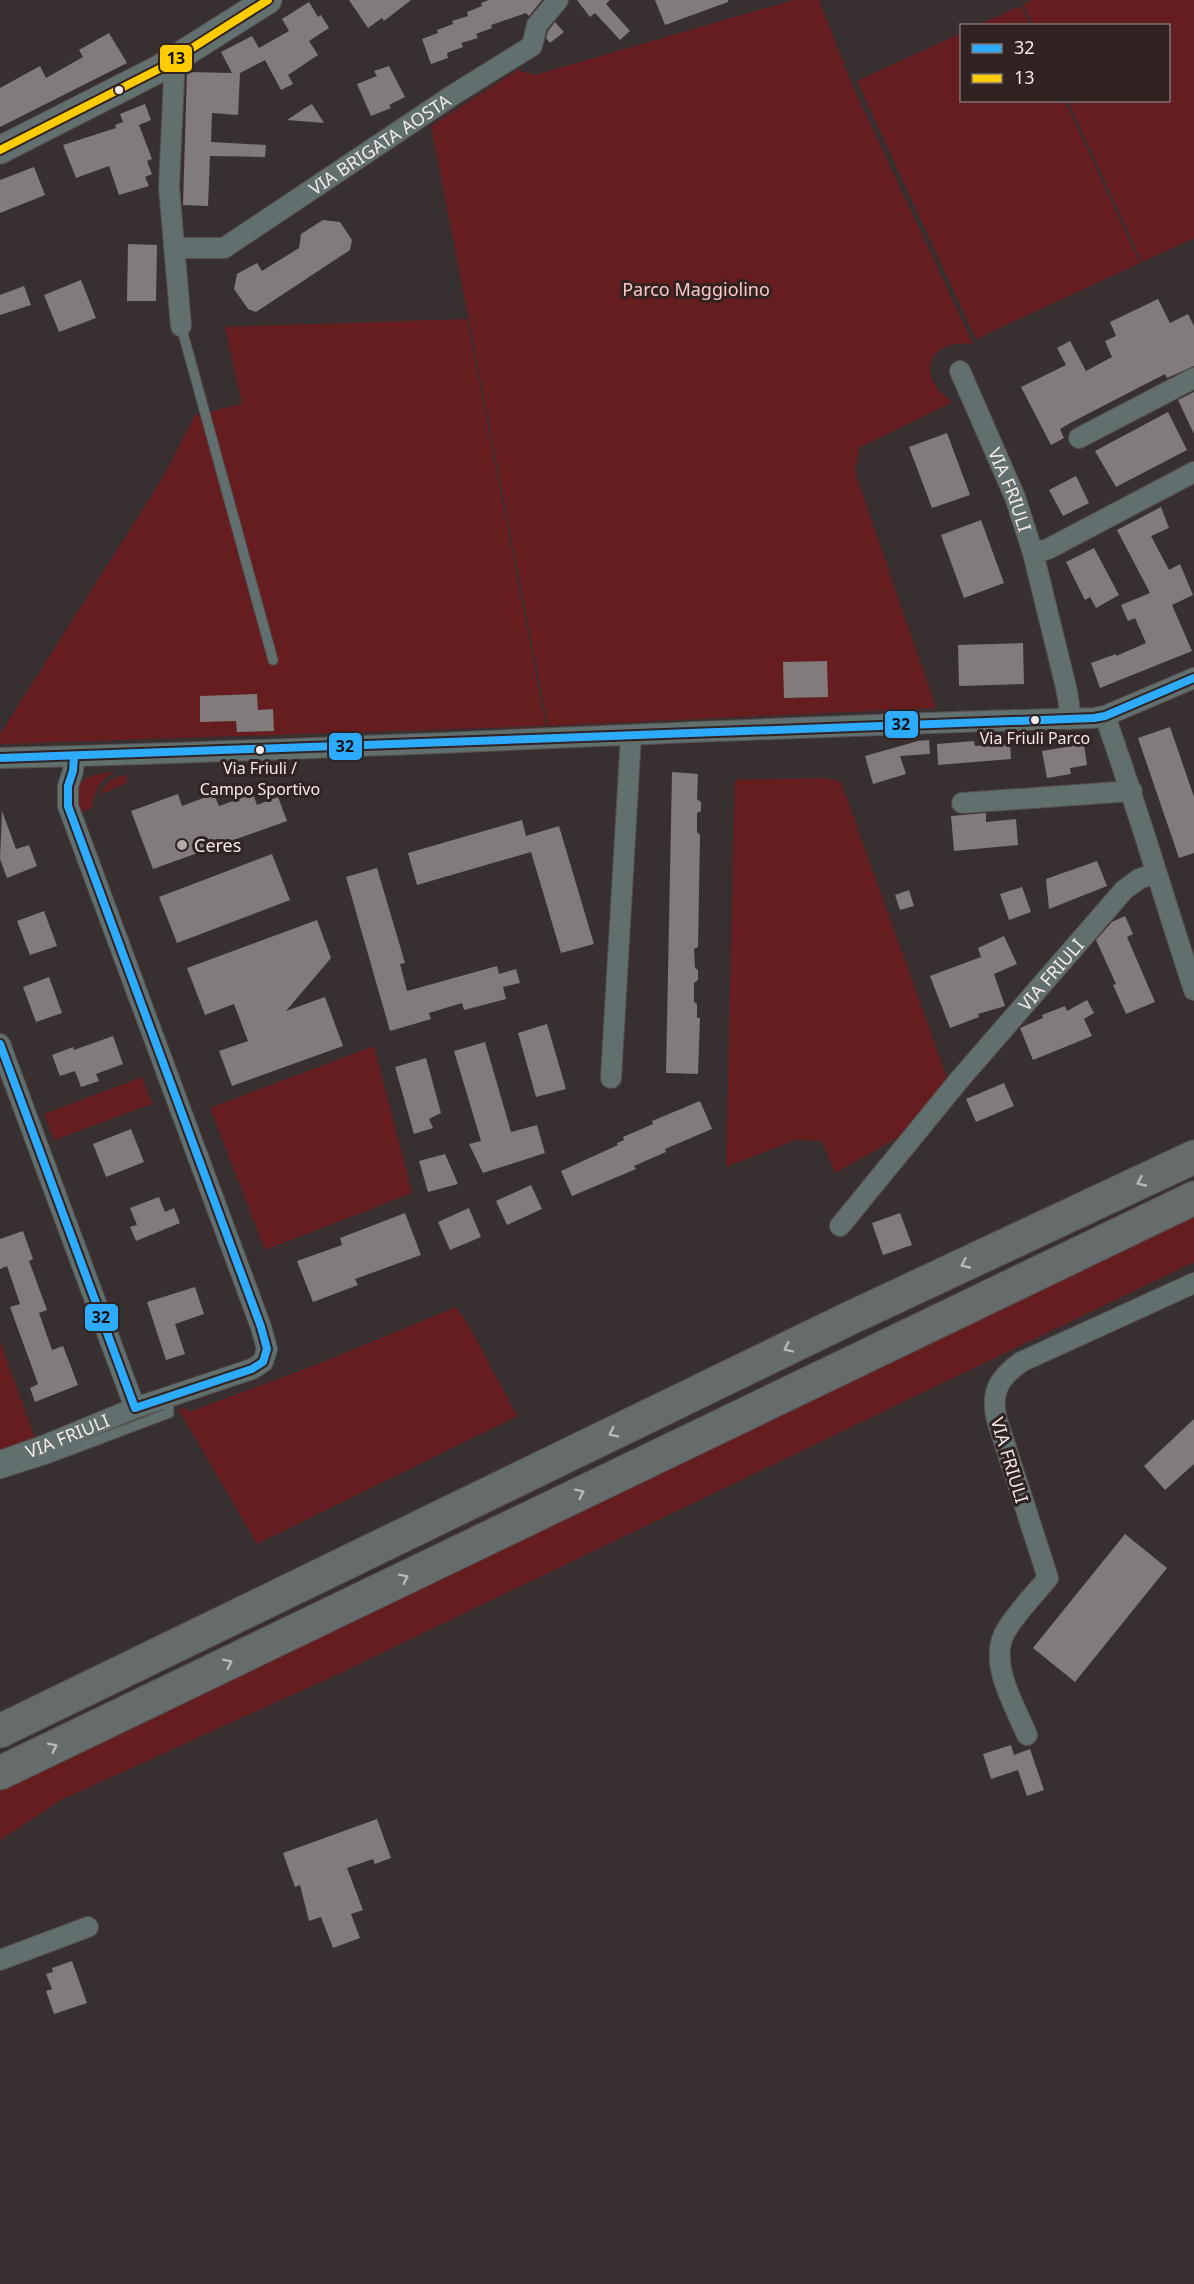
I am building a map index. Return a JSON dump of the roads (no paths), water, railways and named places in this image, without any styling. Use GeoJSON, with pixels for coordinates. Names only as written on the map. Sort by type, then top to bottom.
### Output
{"type":"FeatureCollection","features":[{"type":"Feature","properties":{"kind":"highway"},"geometry":{"type":"LineString","coordinates":[[0,1731],[846,1320],[1194,1157]]}},
{"type":"Feature","properties":{"kind":"highway"},"geometry":{"type":"LineString","coordinates":[[0,1773],[1194,1198]]}},
{"type":"Feature","properties":{"kind":"street"},"geometry":{"type":"LineString","coordinates":[[0,150],[159,69],[268,0]]}},
{"type":"Feature","properties":{"kind":"street","name":"VIA BRIGATA AOSTA"},"geometry":{"type":"LineString","coordinates":[[174,248],[224,248],[456,93],[532,46],[537,26],[558,0]]}},
{"type":"Feature","properties":{"kind":"street"},"geometry":{"type":"LineString","coordinates":[[175,57],[169,186],[181,326]]}},
{"type":"Feature","properties":{"kind":"street","name":"VIA FRIULI"},"geometry":{"type":"LineString","coordinates":[[960,371],[1015,497],[1033,553],[1066,687],[1069,719]]}},
{"type":"Feature","properties":{"kind":"street"},"geometry":{"type":"LineString","coordinates":[[1079,438],[1194,378]]}},
{"type":"Feature","properties":{"kind":"street"},"geometry":{"type":"LineString","coordinates":[[1033,553],[1048,549],[1194,472]]}},
{"type":"Feature","properties":{"kind":"street"},"geometry":{"type":"LineString","coordinates":[[0,758],[231,752],[820,726],[1069,719],[1105,716],[1194,678]]}},
{"type":"Feature","properties":{"kind":"street"},"geometry":{"type":"LineString","coordinates":[[1105,716],[1194,990]]}},
{"type":"Feature","properties":{"kind":"street"},"geometry":{"type":"LineString","coordinates":[[611,1078],[631,735]]}},
{"type":"Feature","properties":{"kind":"street","name":"VIA FRIULI"},"geometry":{"type":"LineString","coordinates":[[0,1461],[135,1408],[252,1369],[263,1362],[267,1350],[257,1316],[68,806],[68,786],[73,771],[74,756]]}},
{"type":"Feature","properties":{"kind":"street"},"geometry":{"type":"LineString","coordinates":[[962,803],[1131,791]]}},
{"type":"Feature","properties":{"kind":"street","name":"VIA FRIULI"},"geometry":{"type":"LineString","coordinates":[[840,1226],[960,1079],[1124,890],[1140,879],[1155,873]]}},
{"type":"Feature","properties":{"kind":"street"},"geometry":{"type":"LineString","coordinates":[[0,1044],[135,1408]]}},
{"type":"Feature","properties":{"kind":"street","name":"VIA FRIULI"},"geometry":{"type":"LineString","coordinates":[[1027,1735],[1003,1674],[1000,1659],[1001,1645],[1005,1631],[1048,1578],[997,1420],[994,1395],[1008,1371],[1022,1362],[1194,1283]]}},
{"type":"Feature","properties":{"kind":"street"},"geometry":{"type":"LineString","coordinates":[[0,1960],[87,1927]]}},
{"type":"Feature","properties":{"kind":"lane"},"geometry":{"type":"LineString","coordinates":[[181,326],[273,660]]}},
{"type":"Feature","properties":{"kind":"lane"},"geometry":{"type":"LineString","coordinates":[[0,1474],[47,1459],[169,1413],[168,1397]]}},
{"type":"Feature","properties":{"kind":"place","name":"Via Friuli Parco"},"geometry":{"type":"Point","coordinates":[1035,720]}},
{"type":"Feature","properties":{"kind":"place","name":"Via Friuli / Campo Sportivo"},"geometry":{"type":"Point","coordinates":[260,750]}},
{"type":"Feature","properties":{"kind":"place","name":"Ceres"},"geometry":{"type":"Point","coordinates":[182,845]}},
{"type":"Feature","properties":{"kind":"park label","name":"Parco Maggiolino"},"geometry":{"type":"Point","coordinates":[696,289]}}]}
